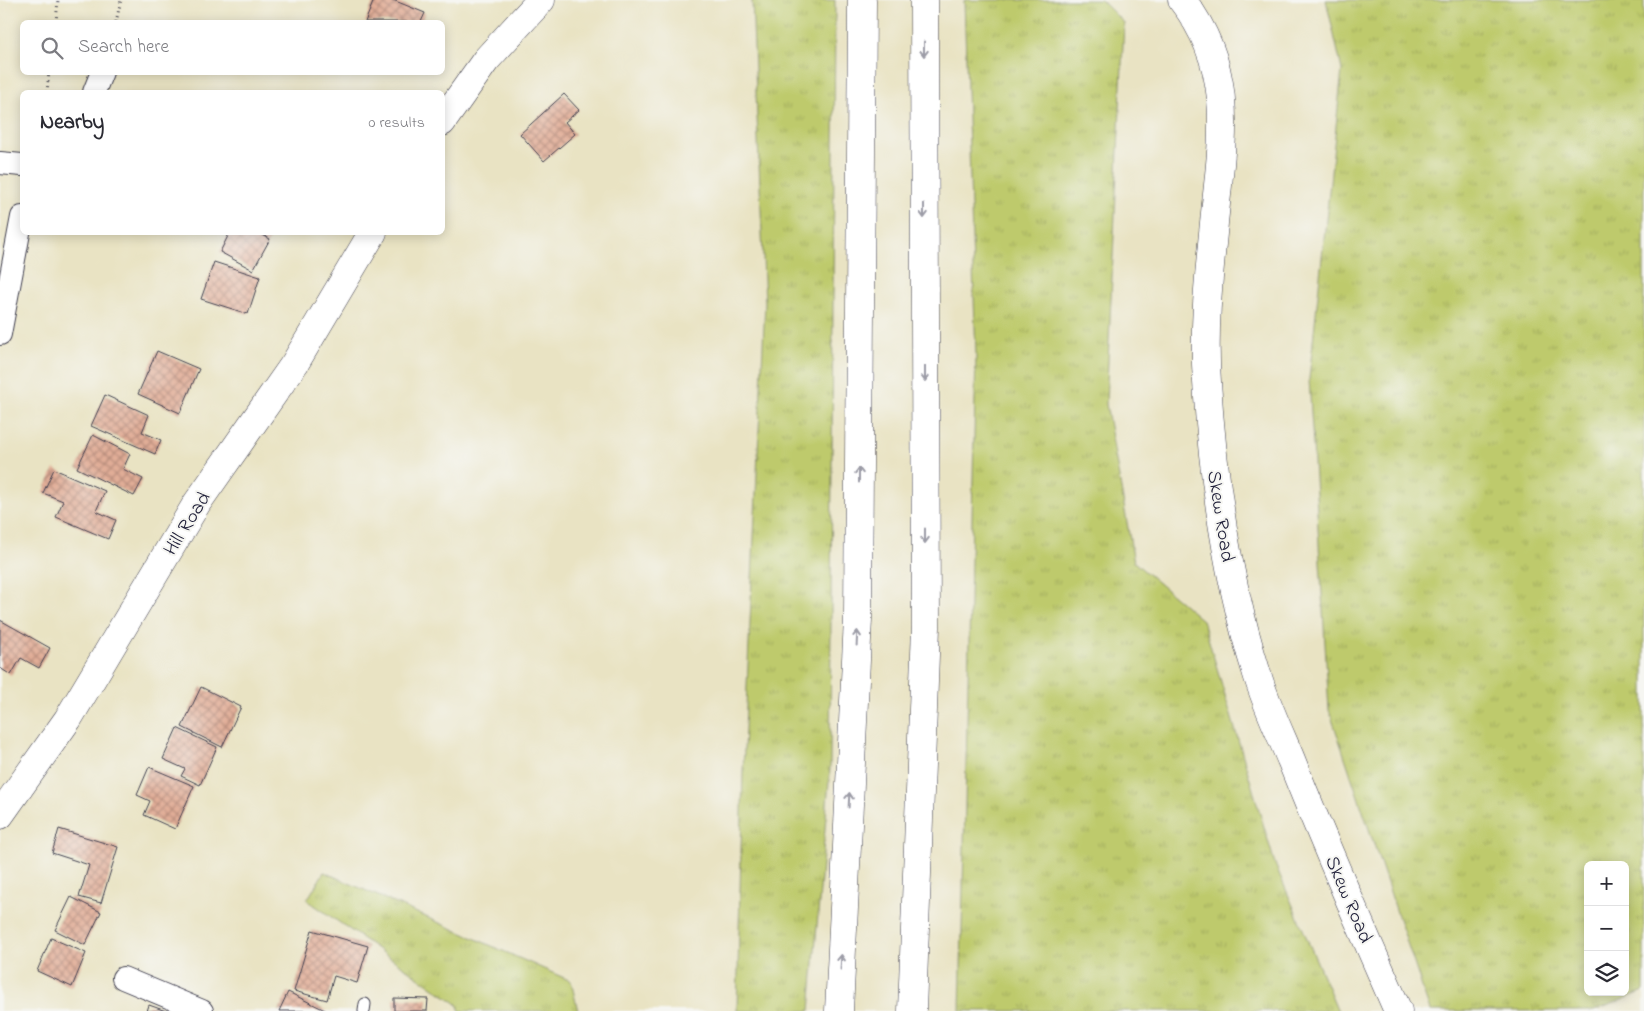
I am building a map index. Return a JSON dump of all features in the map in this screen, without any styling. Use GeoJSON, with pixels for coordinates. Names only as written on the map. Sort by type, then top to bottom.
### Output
{"type":"FeatureCollection","features":[{"type":"Feature","properties":{"kind":"main road"},"geometry":{"type":"LineString","coordinates":[[445,118],[486,60],[541,0]]}},
{"type":"Feature","properties":{"kind":"main road"},"geometry":{"type":"LineString","coordinates":[[839,1011],[858,619],[862,0]]}},
{"type":"Feature","properties":{"kind":"main road"},"geometry":{"type":"LineString","coordinates":[[912,1011],[926,627],[924,0]]}},
{"type":"Feature","properties":{"kind":"main road","name":"Skew Road"},"geometry":{"type":"LineString","coordinates":[[1182,0],[1196,18],[1216,63],[1224,122],[1212,247],[1205,355],[1211,450],[1225,546],[1257,674],[1303,791],[1398,1011]]}},
{"type":"Feature","properties":{"kind":"main road","name":"Hill Road"},"geometry":{"type":"LineString","coordinates":[[0,815],[68,719],[197,503],[295,363],[371,235]]}},
{"type":"Feature","properties":{"kind":"street"},"geometry":{"type":"LineString","coordinates":[[95,90],[101,75]]}},
{"type":"Feature","properties":{"kind":"street"},"geometry":{"type":"LineString","coordinates":[[0,163],[20,166]]}},
{"type":"Feature","properties":{"kind":"street"},"geometry":{"type":"LineString","coordinates":[[0,334],[20,228]]}},
{"type":"Feature","properties":{"kind":"street"},"geometry":{"type":"LineString","coordinates":[[123,978],[202,1011]]}},
{"type":"Feature","properties":{"kind":"path"},"geometry":{"type":"LineString","coordinates":[[56,20],[58,0]]}},
{"type":"Feature","properties":{"kind":"path"},"geometry":{"type":"LineString","coordinates":[[116,20],[121,0]]}},
{"type":"Feature","properties":{"kind":"path"},"geometry":{"type":"LineString","coordinates":[[47,90],[50,75]]}},
{"type":"Feature","properties":{"kind":"green space"},"geometry":{"type":"Polygon","coordinates":[[[752,0],[835,0],[830,768],[810,1011],[737,1011],[743,771],[765,303],[752,0]]]}},
{"type":"Feature","properties":{"kind":"green space"},"geometry":{"type":"Polygon","coordinates":[[[964,0],[1101,0],[1124,23],[1106,404],[1134,562],[1203,621],[1275,864],[1338,1011],[960,1011],[976,356],[964,0]]]}},
{"type":"Feature","properties":{"kind":"green space"},"geometry":{"type":"Polygon","coordinates":[[[1326,0],[1644,0],[1644,991],[1594,1011],[1430,1011],[1329,710],[1309,379],[1342,70],[1326,0]]]}},
{"type":"Feature","properties":{"kind":"green space"},"geometry":{"type":"Polygon","coordinates":[[[324,872],[571,981],[578,1011],[460,1011],[457,1004],[307,900],[324,872]]]}},
{"type":"Feature","properties":{"kind":"building"},"geometry":{"type":"Polygon","coordinates":[[[374,0],[393,0],[425,13],[422,20],[366,20],[374,0]]]}},
{"type":"Feature","properties":{"kind":"building"},"geometry":{"type":"Polygon","coordinates":[[[564,94],[579,110],[565,122],[575,134],[544,161],[520,134],[564,94]]]}},
{"type":"Feature","properties":{"kind":"building"},"geometry":{"type":"Polygon","coordinates":[[[228,235],[263,235],[270,239],[253,270],[220,252],[228,235]]]}},
{"type":"Feature","properties":{"kind":"building"},"geometry":{"type":"Polygon","coordinates":[[[214,262],[260,277],[248,314],[201,299],[214,262]]]}},
{"type":"Feature","properties":{"kind":"building"},"geometry":{"type":"Polygon","coordinates":[[[157,351],[199,369],[180,413],[138,394],[157,351]]]}},
{"type":"Feature","properties":{"kind":"building"},"geometry":{"type":"Polygon","coordinates":[[[105,395],[149,415],[142,432],[161,440],[155,454],[91,426],[105,395]]]}},
{"type":"Feature","properties":{"kind":"building"},"geometry":{"type":"Polygon","coordinates":[[[93,435],[130,454],[123,469],[143,479],[134,496],[77,468],[93,435]]]}},
{"type":"Feature","properties":{"kind":"building"},"geometry":{"type":"Polygon","coordinates":[[[54,469],[105,491],[96,511],[116,520],[108,539],[56,517],[63,501],[43,493],[54,469]]]}},
{"type":"Feature","properties":{"kind":"building"},"geometry":{"type":"Polygon","coordinates":[[[0,620],[50,648],[39,668],[21,658],[11,675],[0,668],[0,620]]]}},
{"type":"Feature","properties":{"kind":"building"},"geometry":{"type":"Polygon","coordinates":[[[201,687],[241,707],[222,747],[182,727],[201,687]]]}},
{"type":"Feature","properties":{"kind":"building"},"geometry":{"type":"Polygon","coordinates":[[[177,728],[217,747],[200,785],[181,776],[185,769],[163,759],[177,728]]]}},
{"type":"Feature","properties":{"kind":"building"},"geometry":{"type":"Polygon","coordinates":[[[149,767],[194,786],[175,829],[144,815],[150,801],[137,795],[149,767]]]}},
{"type":"Feature","properties":{"kind":"building"},"geometry":{"type":"Polygon","coordinates":[[[59,829],[118,847],[101,903],[79,897],[89,865],[52,853],[59,829]]]}},
{"type":"Feature","properties":{"kind":"building"},"geometry":{"type":"Polygon","coordinates":[[[71,897],[101,912],[85,945],[55,930],[71,897]]]}},
{"type":"Feature","properties":{"kind":"building"},"geometry":{"type":"Polygon","coordinates":[[[312,930],[368,946],[357,983],[334,976],[327,1000],[294,991],[312,930]]]}},
{"type":"Feature","properties":{"kind":"building"},"geometry":{"type":"Polygon","coordinates":[[[51,938],[86,953],[72,987],[37,971],[51,938]]]}},
{"type":"Feature","properties":{"kind":"building"},"geometry":{"type":"Polygon","coordinates":[[[288,992],[327,1011],[279,1011],[288,992]]]}},
{"type":"Feature","properties":{"kind":"building"},"geometry":{"type":"Polygon","coordinates":[[[394,998],[428,999],[427,1011],[394,1011],[394,998]]]}},
{"type":"Feature","properties":{"kind":"building"},"geometry":{"type":"Polygon","coordinates":[[[149,1005],[166,1011],[147,1011],[149,1005]]]}}]}
